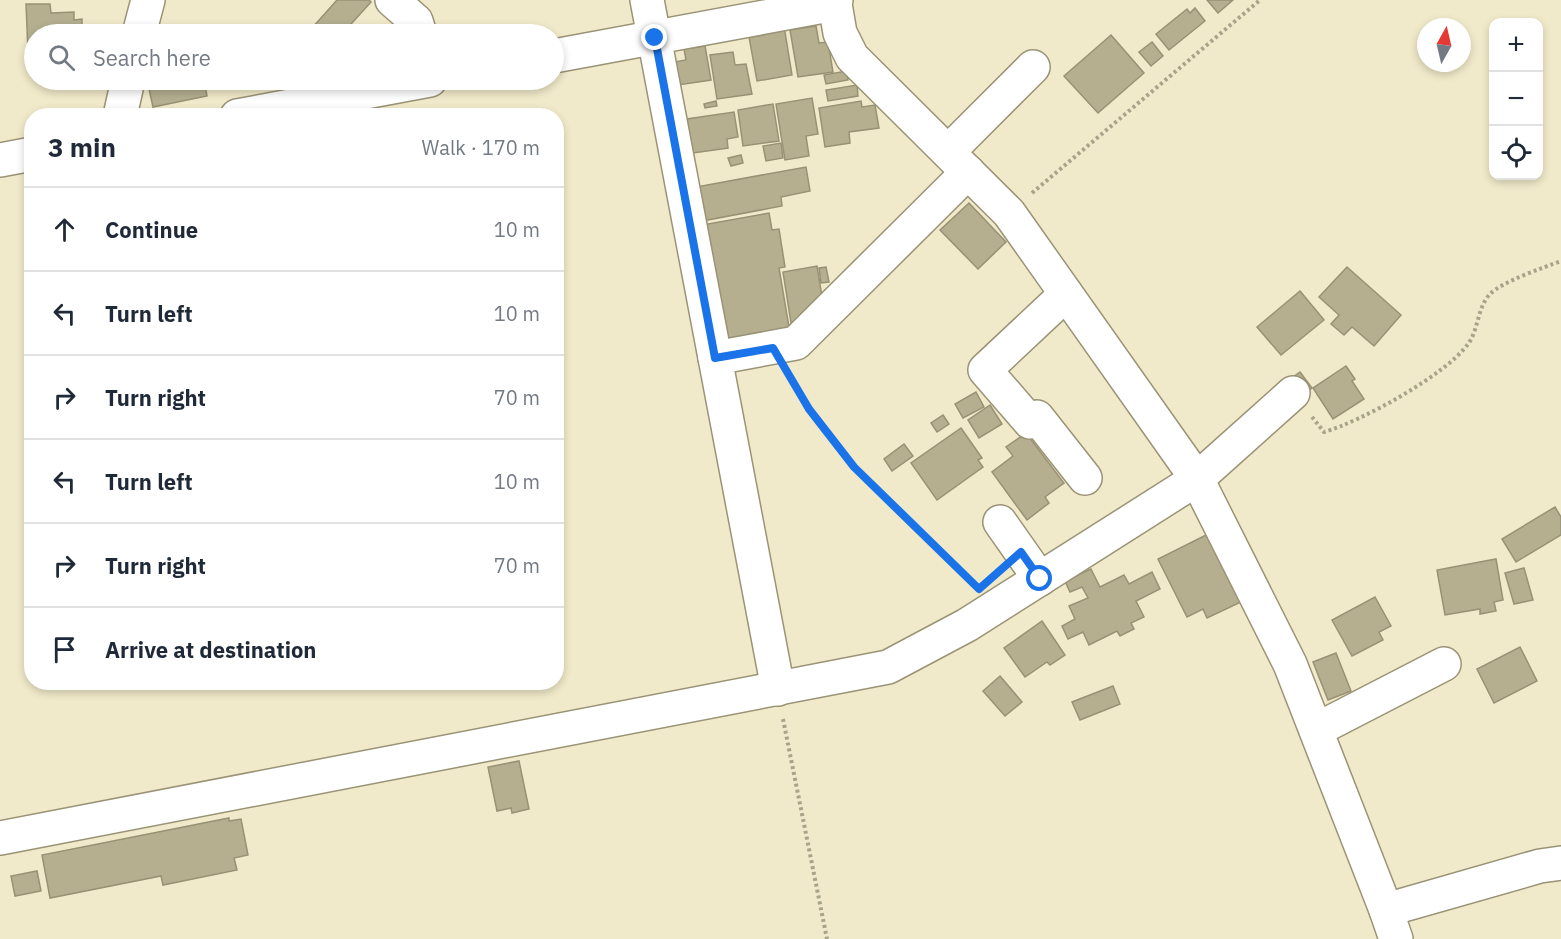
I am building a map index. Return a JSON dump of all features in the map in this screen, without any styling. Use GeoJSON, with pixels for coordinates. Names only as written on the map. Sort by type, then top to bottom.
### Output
{"type":"FeatureCollection","features":[{"type":"Feature","properties":{"kind":"street"},"geometry":{"type":"LineString","coordinates":[[142,24],[148,0]]}},
{"type":"Feature","properties":{"kind":"street"},"geometry":{"type":"LineString","coordinates":[[392,0],[417,24]]}},
{"type":"Feature","properties":{"kind":"street"},"geometry":{"type":"LineString","coordinates":[[647,0],[778,689]]}},
{"type":"Feature","properties":{"kind":"street"},"geometry":{"type":"LineString","coordinates":[[564,54],[836,2],[840,33],[852,57],[1009,213],[1197,479],[1290,664],[1391,924],[1540,866],[1561,863]]}},
{"type":"Feature","properties":{"kind":"street"},"geometry":{"type":"LineString","coordinates":[[715,358],[795,344],[958,162],[1033,67]]}},
{"type":"Feature","properties":{"kind":"street"},"geometry":{"type":"LineString","coordinates":[[122,108],[126,90]]}},
{"type":"Feature","properties":{"kind":"street"},"geometry":{"type":"LineString","coordinates":[[280,108],[376,90]]}},
{"type":"Feature","properties":{"kind":"street"},"geometry":{"type":"LineString","coordinates":[[0,160],[24,156]]}},
{"type":"Feature","properties":{"kind":"street"},"geometry":{"type":"LineString","coordinates":[[1066,294],[985,370],[1030,422],[1037,417],[1085,478]]}},
{"type":"Feature","properties":{"kind":"street"},"geometry":{"type":"LineString","coordinates":[[0,838],[888,667],[967,625],[1197,479],[1293,393]]}},
{"type":"Feature","properties":{"kind":"street"},"geometry":{"type":"LineString","coordinates":[[1000,522],[1040,579]]}},
{"type":"Feature","properties":{"kind":"street"},"geometry":{"type":"LineString","coordinates":[[1316,730],[1444,664]]}},
{"type":"Feature","properties":{"kind":"path"},"geometry":{"type":"LineString","coordinates":[[1009,213],[1260,0]]}},
{"type":"Feature","properties":{"kind":"path"},"geometry":{"type":"LineString","coordinates":[[1293,393],[1324,432],[1336,429],[1365,415],[1443,369],[1460,354],[1470,342],[1480,310],[1491,294],[1504,285],[1561,261]]}},
{"type":"Feature","properties":{"kind":"path"},"geometry":{"type":"LineString","coordinates":[[773,348],[809,409],[854,467],[979,589]]}},
{"type":"Feature","properties":{"kind":"path"},"geometry":{"type":"LineString","coordinates":[[778,689],[827,939]]}},
{"type":"Feature","properties":{"kind":"building"},"geometry":{"type":"Polygon","coordinates":[[[337,0],[369,0],[371,2],[351,24],[316,24],[337,0]]]}},
{"type":"Feature","properties":{"kind":"building"},"geometry":{"type":"Polygon","coordinates":[[[1207,0],[1233,0],[1218,13],[1207,0]]]}},
{"type":"Feature","properties":{"kind":"building"},"geometry":{"type":"Polygon","coordinates":[[[26,4],[50,4],[51,13],[74,12],[74,20],[82,19],[82,24],[27,24],[26,4]]]}},
{"type":"Feature","properties":{"kind":"building"},"geometry":{"type":"Polygon","coordinates":[[[1195,8],[1205,21],[1169,50],[1156,34],[1187,9],[1190,13],[1195,8]]]}},
{"type":"Feature","properties":{"kind":"building"},"geometry":{"type":"Polygon","coordinates":[[[784,26],[792,75],[757,81],[749,37],[764,35],[763,29],[784,26]]]}},
{"type":"Feature","properties":{"kind":"building"},"geometry":{"type":"Polygon","coordinates":[[[816,26],[819,43],[828,42],[833,72],[798,77],[790,30],[816,26]]]}},
{"type":"Feature","properties":{"kind":"building"},"geometry":{"type":"Polygon","coordinates":[[[1111,35],[1144,73],[1098,113],[1064,76],[1111,35]]]}},
{"type":"Feature","properties":{"kind":"building"},"geometry":{"type":"Polygon","coordinates":[[[1152,42],[1163,56],[1151,66],[1139,52],[1152,42]]]}},
{"type":"Feature","properties":{"kind":"building"},"geometry":{"type":"Polygon","coordinates":[[[705,46],[711,80],[678,85],[674,62],[686,60],[684,49],[705,46]]]}},
{"type":"Feature","properties":{"kind":"building"},"geometry":{"type":"Polygon","coordinates":[[[733,52],[735,65],[746,64],[752,94],[717,99],[710,55],[733,52]]]}},
{"type":"Feature","properties":{"kind":"building"},"geometry":{"type":"Polygon","coordinates":[[[846,71],[848,80],[826,84],[824,75],[846,71]]]}},
{"type":"Feature","properties":{"kind":"building"},"geometry":{"type":"Polygon","coordinates":[[[857,85],[858,96],[828,101],[826,90],[857,85]]]}},
{"type":"Feature","properties":{"kind":"building"},"geometry":{"type":"Polygon","coordinates":[[[149,90],[206,90],[207,96],[153,107],[149,90]]]}},
{"type":"Feature","properties":{"kind":"building"},"geometry":{"type":"Polygon","coordinates":[[[812,98],[818,134],[806,136],[809,156],[785,160],[776,104],[812,98]]]}},
{"type":"Feature","properties":{"kind":"building"},"geometry":{"type":"Polygon","coordinates":[[[716,101],[717,106],[705,108],[704,104],[716,101]]]}},
{"type":"Feature","properties":{"kind":"building"},"geometry":{"type":"Polygon","coordinates":[[[861,101],[862,107],[875,105],[879,128],[849,132],[850,143],[825,147],[819,108],[861,101]]]}},
{"type":"Feature","properties":{"kind":"building"},"geometry":{"type":"Polygon","coordinates":[[[773,104],[779,141],[743,146],[738,110],[773,104]]]}},
{"type":"Feature","properties":{"kind":"building"},"geometry":{"type":"Polygon","coordinates":[[[734,112],[738,137],[727,139],[728,148],[693,153],[687,119],[734,112]]]}},
{"type":"Feature","properties":{"kind":"building"},"geometry":{"type":"Polygon","coordinates":[[[781,143],[783,158],[766,161],[763,146],[781,143]]]}},
{"type":"Feature","properties":{"kind":"building"},"geometry":{"type":"Polygon","coordinates":[[[741,155],[743,163],[731,166],[728,158],[741,155]]]}},
{"type":"Feature","properties":{"kind":"building"},"geometry":{"type":"Polygon","coordinates":[[[806,167],[810,191],[781,197],[782,206],[702,221],[696,187],[806,167]]]}},
{"type":"Feature","properties":{"kind":"building"},"geometry":{"type":"Polygon","coordinates":[[[969,203],[1006,242],[978,269],[940,230],[969,203]]]}},
{"type":"Feature","properties":{"kind":"building"},"geometry":{"type":"Polygon","coordinates":[[[769,213],[772,230],[779,229],[785,267],[779,268],[790,333],[723,344],[702,225],[769,213]]]}},
{"type":"Feature","properties":{"kind":"building"},"geometry":{"type":"Polygon","coordinates":[[[817,266],[823,303],[792,329],[783,272],[817,266]]]}},
{"type":"Feature","properties":{"kind":"building"},"geometry":{"type":"Polygon","coordinates":[[[826,267],[829,282],[821,283],[819,268],[826,267]]]}},
{"type":"Feature","properties":{"kind":"building"},"geometry":{"type":"Polygon","coordinates":[[[1347,267],[1401,315],[1374,346],[1352,327],[1344,335],[1331,324],[1339,315],[1319,297],[1347,267]]]}},
{"type":"Feature","properties":{"kind":"building"},"geometry":{"type":"Polygon","coordinates":[[[1300,291],[1324,320],[1281,355],[1257,327],[1300,291]]]}},
{"type":"Feature","properties":{"kind":"building"},"geometry":{"type":"Polygon","coordinates":[[[1346,366],[1355,379],[1352,381],[1364,399],[1333,419],[1313,388],[1346,366]]]}},
{"type":"Feature","properties":{"kind":"building"},"geometry":{"type":"Polygon","coordinates":[[[1300,372],[1312,388],[1301,396],[1289,380],[1300,372]]]}},
{"type":"Feature","properties":{"kind":"building"},"geometry":{"type":"Polygon","coordinates":[[[976,392],[984,407],[963,418],[955,404],[976,392]]]}},
{"type":"Feature","properties":{"kind":"building"},"geometry":{"type":"Polygon","coordinates":[[[990,405],[1002,424],[979,438],[968,420],[990,405]]]}},
{"type":"Feature","properties":{"kind":"building"},"geometry":{"type":"Polygon","coordinates":[[[943,415],[949,424],[937,432],[931,423],[943,415]]]}},
{"type":"Feature","properties":{"kind":"building"},"geometry":{"type":"Polygon","coordinates":[[[961,428],[982,458],[978,460],[983,467],[937,500],[911,463],[961,428]]]}},
{"type":"Feature","properties":{"kind":"building"},"geometry":{"type":"Polygon","coordinates":[[[1026,433],[1064,483],[1045,497],[1049,503],[1027,520],[992,472],[1013,456],[1006,447],[1026,433]]]}},
{"type":"Feature","properties":{"kind":"building"},"geometry":{"type":"Polygon","coordinates":[[[904,444],[913,456],[892,471],[884,459],[904,444]]]}},
{"type":"Feature","properties":{"kind":"building"},"geometry":{"type":"Polygon","coordinates":[[[1555,507],[1561,517],[1561,535],[1516,562],[1502,539],[1555,507]]]}},
{"type":"Feature","properties":{"kind":"building"},"geometry":{"type":"Polygon","coordinates":[[[1208,534],[1241,602],[1207,618],[1203,609],[1187,617],[1158,559],[1208,534]]]}},
{"type":"Feature","properties":{"kind":"building"},"geometry":{"type":"Polygon","coordinates":[[[1496,559],[1503,600],[1494,602],[1496,611],[1480,614],[1480,609],[1445,615],[1437,570],[1496,559]]]}},
{"type":"Feature","properties":{"kind":"building"},"geometry":{"type":"Polygon","coordinates":[[[1524,568],[1533,600],[1514,604],[1505,573],[1524,568]]]}},
{"type":"Feature","properties":{"kind":"building"},"geometry":{"type":"Polygon","coordinates":[[[1091,569],[1100,587],[1124,575],[1129,584],[1152,572],[1160,589],[1136,601],[1144,617],[1131,623],[1134,629],[1120,636],[1117,631],[1089,645],[1083,632],[1068,639],[1062,626],[1075,619],[1069,606],[1088,598],[1082,587],[1070,592],[1065,581],[1091,569]]]}},
{"type":"Feature","properties":{"kind":"building"},"geometry":{"type":"Polygon","coordinates":[[[1375,597],[1391,626],[1379,632],[1383,640],[1352,656],[1332,620],[1375,597]]]}},
{"type":"Feature","properties":{"kind":"building"},"geometry":{"type":"Polygon","coordinates":[[[1042,621],[1065,655],[1050,665],[1047,662],[1025,677],[1004,648],[1042,621]]]}},
{"type":"Feature","properties":{"kind":"building"},"geometry":{"type":"Polygon","coordinates":[[[1520,647],[1537,681],[1494,703],[1477,669],[1520,647]]]}},
{"type":"Feature","properties":{"kind":"building"},"geometry":{"type":"Polygon","coordinates":[[[1336,653],[1351,691],[1328,700],[1313,662],[1336,653]]]}},
{"type":"Feature","properties":{"kind":"building"},"geometry":{"type":"Polygon","coordinates":[[[1000,676],[1022,702],[1005,716],[983,691],[1000,676]]]}},
{"type":"Feature","properties":{"kind":"building"},"geometry":{"type":"Polygon","coordinates":[[[1113,686],[1120,704],[1080,720],[1072,702],[1113,686]]]}},
{"type":"Feature","properties":{"kind":"building"},"geometry":{"type":"Polygon","coordinates":[[[519,761],[529,809],[512,813],[511,808],[497,811],[488,767],[519,761]]]}},
{"type":"Feature","properties":{"kind":"building"},"geometry":{"type":"Polygon","coordinates":[[[229,818],[229,821],[241,819],[248,855],[234,858],[237,870],[163,885],[161,876],[50,898],[42,855],[229,818]]]}},
{"type":"Feature","properties":{"kind":"building"},"geometry":{"type":"Polygon","coordinates":[[[37,871],[41,891],[15,896],[11,876],[37,871]]]}},
{"type":"Feature","properties":{"kind":"route"},"geometry":{"type":"LineString","coordinates":[[655,38],[715,358],[773,348],[809,409],[854,467],[979,589],[1021,552],[1040,579]]}}]}
